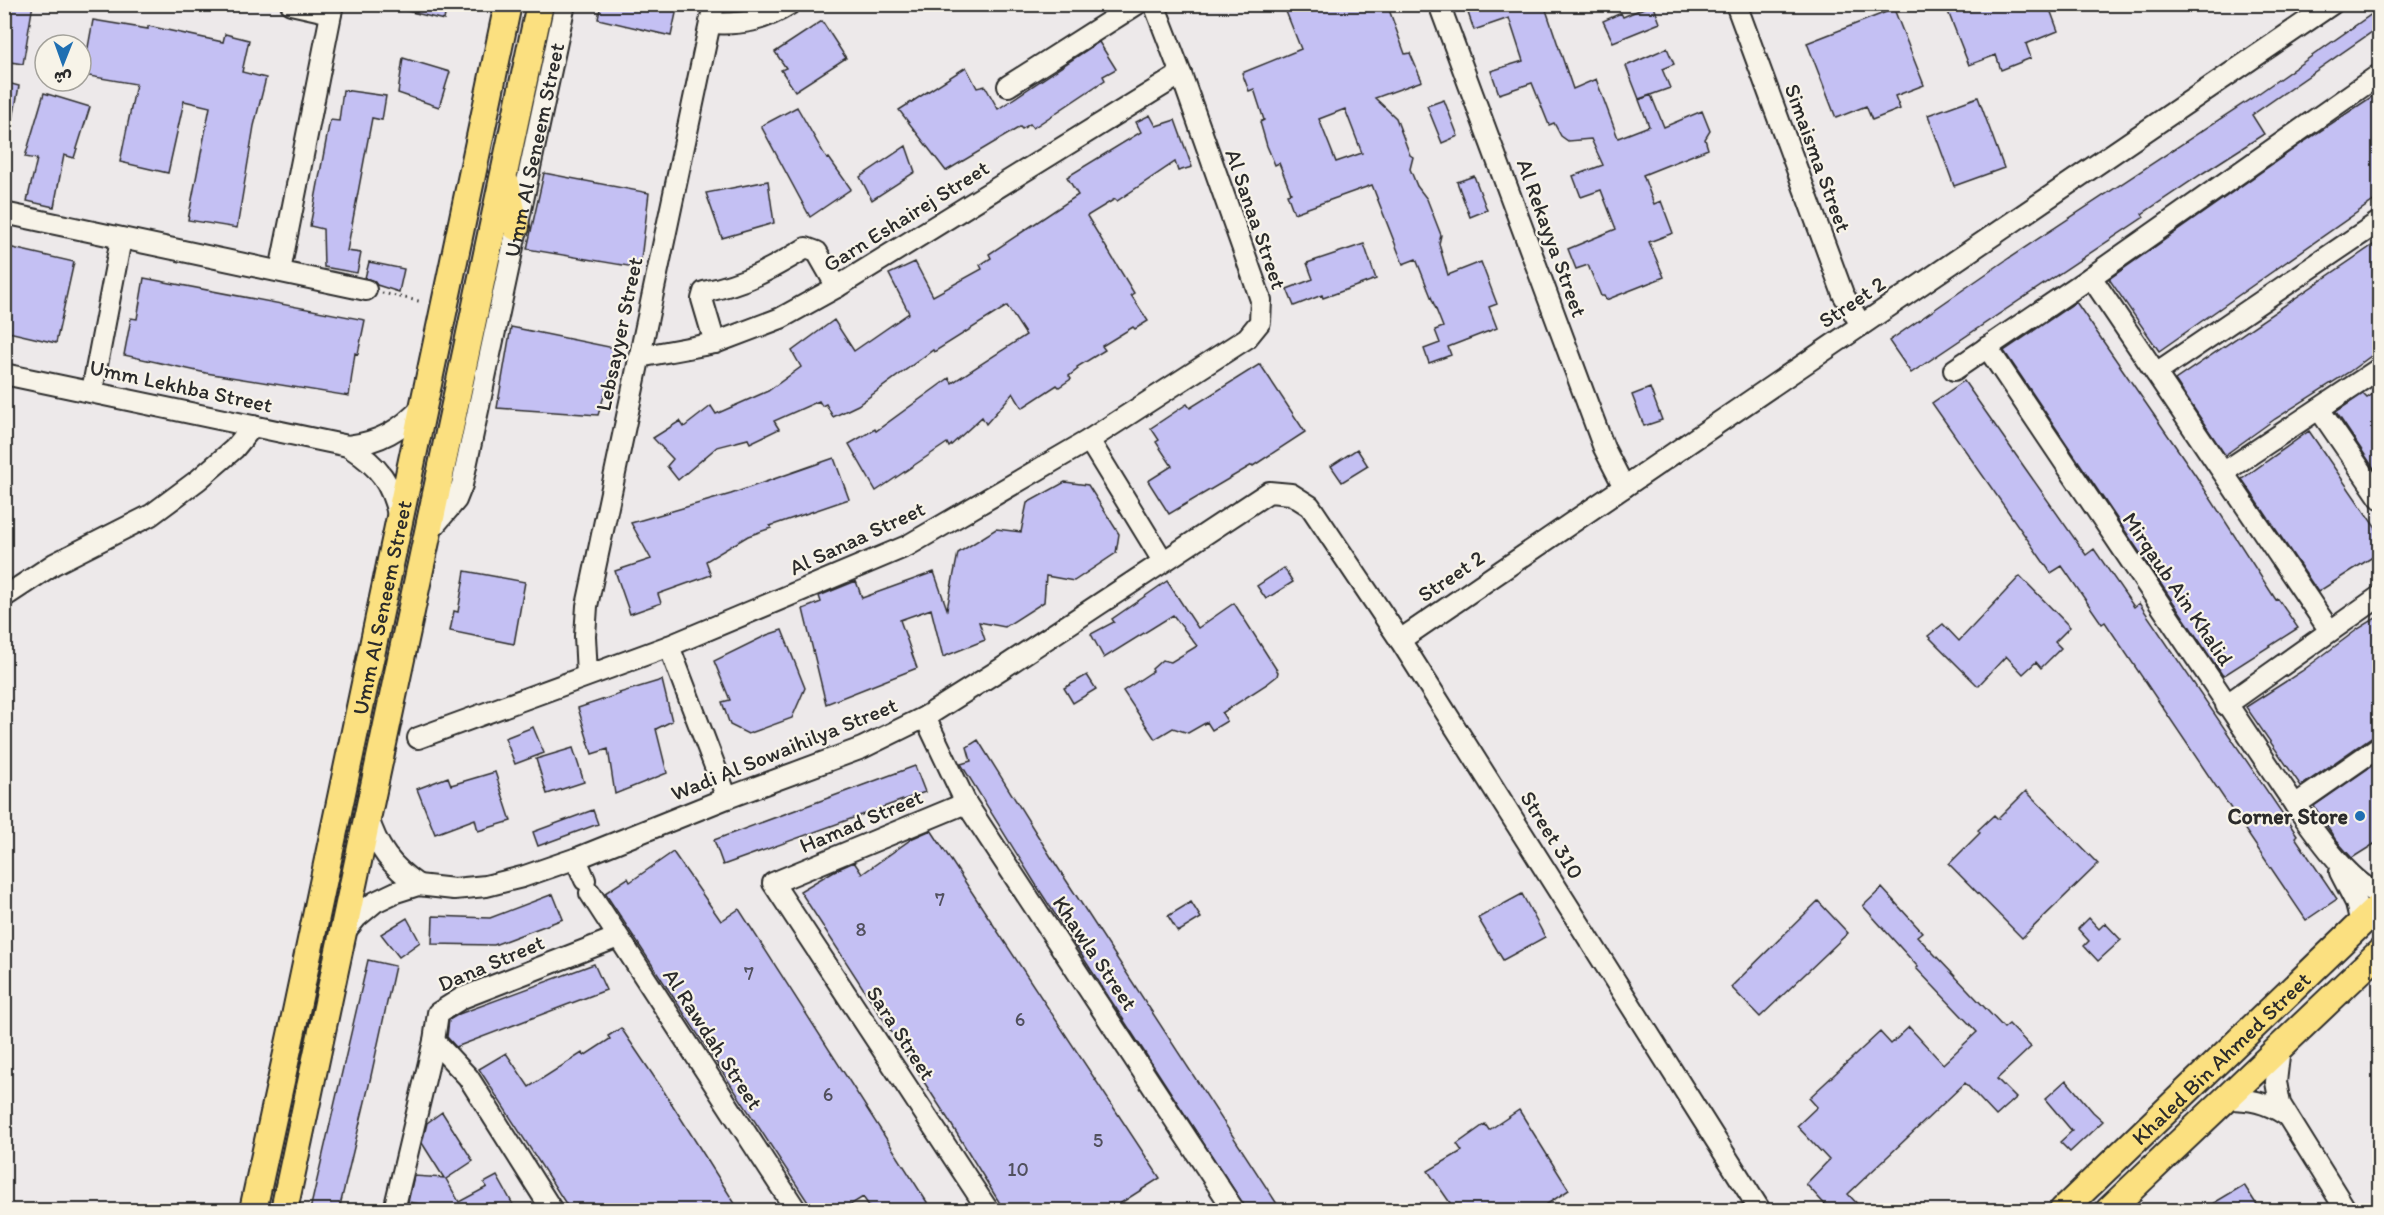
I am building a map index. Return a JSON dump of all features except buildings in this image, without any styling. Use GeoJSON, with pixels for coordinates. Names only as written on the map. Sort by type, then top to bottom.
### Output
{"type":"FeatureCollection","features":[{"type":"Feature","properties":{"kind":"main road","name":"Umm Al Seneem Street"},"geometry":{"type":"LineString","coordinates":[[253,1210],[331,855],[508,4]]}},
{"type":"Feature","properties":{"kind":"main road","name":"Umm Al Seneem Street"},"geometry":{"type":"LineString","coordinates":[[284,1210],[540,4]]}},
{"type":"Feature","properties":{"kind":"main road"},"geometry":{"type":"LineString","coordinates":[[504,175],[516,227]]}},
{"type":"Feature","properties":{"kind":"main road","name":"Khaled Bin Ahmed Street"},"geometry":{"type":"LineString","coordinates":[[2063,1210],[2379,905]]}},
{"type":"Feature","properties":{"kind":"main road","name":"Khaled Bin Ahmed Street"},"geometry":{"type":"LineString","coordinates":[[2109,1210],[2379,952]]}},
{"type":"Feature","properties":{"kind":"street"},"geometry":{"type":"LineString","coordinates":[[280,271],[332,9],[291,4]]}},
{"type":"Feature","properties":{"kind":"street","name":"Umm Al Seneem Street"},"geometry":{"type":"LineString","coordinates":[[428,533],[456,500],[462,485],[565,4]]}},
{"type":"Feature","properties":{"kind":"street"},"geometry":{"type":"LineString","coordinates":[[712,14],[732,25],[756,21],[790,4]]}},
{"type":"Feature","properties":{"kind":"street"},"geometry":{"type":"LineString","coordinates":[[1008,86],[1137,4]]}},
{"type":"Feature","properties":{"kind":"street","name":"Al Sanaa Street"},"geometry":{"type":"LineString","coordinates":[[418,738],[669,646],[908,546],[1089,440],[1247,338],[1260,322],[1261,300],[1154,4]]}},
{"type":"Feature","properties":{"kind":"street","name":"Al Rekayya Street"},"geometry":{"type":"LineString","coordinates":[[1439,4],[1604,448],[1624,487]]}},
{"type":"Feature","properties":{"kind":"street","name":"Simaisma Street"},"geometry":{"type":"LineString","coordinates":[[1736,4],[1843,294],[1861,325]]}},
{"type":"Feature","properties":{"kind":"street","name":"Street 2"},"geometry":{"type":"LineString","coordinates":[[1400,640],[2332,4]]}},
{"type":"Feature","properties":{"kind":"street","name":"Lebsayyer Street"},"geometry":{"type":"LineString","coordinates":[[587,675],[585,636],[587,606],[712,14]]}},
{"type":"Feature","properties":{"kind":"street","name":"Garn Eshairej Street"},"geometry":{"type":"LineString","coordinates":[[639,357],[715,343],[781,318],[837,287],[1181,74]]}},
{"type":"Feature","properties":{"kind":"street"},"geometry":{"type":"LineString","coordinates":[[1954,370],[2091,277],[2379,74]]}},
{"type":"Feature","properties":{"kind":"street"},"geometry":{"type":"LineString","coordinates":[[4,213],[366,290]]}},
{"type":"Feature","properties":{"kind":"street"},"geometry":{"type":"LineString","coordinates":[[2156,374],[2379,221]]}},
{"type":"Feature","properties":{"kind":"street"},"geometry":{"type":"LineString","coordinates":[[92,391],[121,239]]}},
{"type":"Feature","properties":{"kind":"street"},"geometry":{"type":"LineString","coordinates":[[715,343],[702,299],[704,292],[737,285],[763,274],[806,248],[817,252],[837,287]]}},
{"type":"Feature","properties":{"kind":"street"},"geometry":{"type":"LineString","coordinates":[[2091,277],[2330,631]]}},
{"type":"Feature","properties":{"kind":"street","name":"Mirqaub Ain Khalid"},"geometry":{"type":"LineString","coordinates":[[1987,347],[2226,705],[2333,856]]}},
{"type":"Feature","properties":{"kind":"street"},"geometry":{"type":"LineString","coordinates":[[2224,472],[2379,368]]}},
{"type":"Feature","properties":{"kind":"street","name":"Umm Lekhba Street"},"geometry":{"type":"LineString","coordinates":[[4,374],[348,446],[370,443],[390,435],[409,422],[423,405]]}},
{"type":"Feature","properties":{"kind":"street"},"geometry":{"type":"LineString","coordinates":[[2319,409],[2379,498]]}},
{"type":"Feature","properties":{"kind":"street"},"geometry":{"type":"LineString","coordinates":[[4,597],[54,564],[151,514],[198,480],[234,449],[253,426]]}},
{"type":"Feature","properties":{"kind":"street"},"geometry":{"type":"LineString","coordinates":[[1089,440],[1163,561]]}},
{"type":"Feature","properties":{"kind":"street","name":"Umm Lekhba Street"},"geometry":{"type":"LineString","coordinates":[[348,446],[368,459],[384,477],[395,499],[399,522]]}},
{"type":"Feature","properties":{"kind":"street","name":"Wadi Al Sowaihilya Street"},"geometry":{"type":"LineString","coordinates":[[343,934],[357,916],[375,902],[396,892],[418,885],[454,889],[486,886],[522,877],[576,859],[727,798],[862,748],[925,717],[1269,492],[1291,494]]}},
{"type":"Feature","properties":{"kind":"street","name":"Street 310"},"geometry":{"type":"LineString","coordinates":[[1291,494],[1310,506],[1400,640],[1760,1210]]}},
{"type":"Feature","properties":{"kind":"street"},"geometry":{"type":"LineString","coordinates":[[2226,705],[2379,596]]}},
{"type":"Feature","properties":{"kind":"street"},"geometry":{"type":"LineString","coordinates":[[669,646],[727,798]]}},
{"type":"Feature","properties":{"kind":"street","name":"Khawla Street"},"geometry":{"type":"LineString","coordinates":[[925,717],[966,803],[1234,1210]]}},
{"type":"Feature","properties":{"kind":"street"},"geometry":{"type":"LineString","coordinates":[[2295,805],[2379,746]]}},
{"type":"Feature","properties":{"kind":"street","name":"Hamad Street"},"geometry":{"type":"LineString","coordinates":[[773,883],[966,803]]}},
{"type":"Feature","properties":{"kind":"street"},"geometry":{"type":"LineString","coordinates":[[367,814],[373,836],[384,856],[418,885]]}},
{"type":"Feature","properties":{"kind":"street"},"geometry":{"type":"LineString","coordinates":[[2333,856],[2363,886],[2379,895]]}},
{"type":"Feature","properties":{"kind":"street"},"geometry":{"type":"LineString","coordinates":[[2333,856],[2352,894],[2361,923]]}},
{"type":"Feature","properties":{"kind":"street","name":"Al Rawdah Street"},"geometry":{"type":"LineString","coordinates":[[576,859],[587,886],[618,937],[796,1210]]}},
{"type":"Feature","properties":{"kind":"street","name":"Sara Street"},"geometry":{"type":"LineString","coordinates":[[773,883],[988,1210]]}},
{"type":"Feature","properties":{"kind":"street","name":"Dana Street"},"geometry":{"type":"LineString","coordinates":[[394,1210],[434,1041],[438,1013],[462,998],[618,937]]}},
{"type":"Feature","properties":{"kind":"street"},"geometry":{"type":"LineString","coordinates":[[434,1041],[468,1077],[552,1210]]}},
{"type":"Feature","properties":{"kind":"street"},"geometry":{"type":"LineString","coordinates":[[2280,1047],[2276,1082],[2280,1104],[2346,1210]]}},
{"type":"Feature","properties":{"kind":"street"},"geometry":{"type":"LineString","coordinates":[[2227,1099],[2264,1102],[2286,1115]]}},
{"type":"Feature","properties":{"kind":"path"},"geometry":{"type":"LineString","coordinates":[[366,290],[444,307]]}},
{"type":"Feature","properties":{"kind":"place","name":"Corner Store"},"geometry":{"type":"Point","coordinates":[2360,816]}}]}
